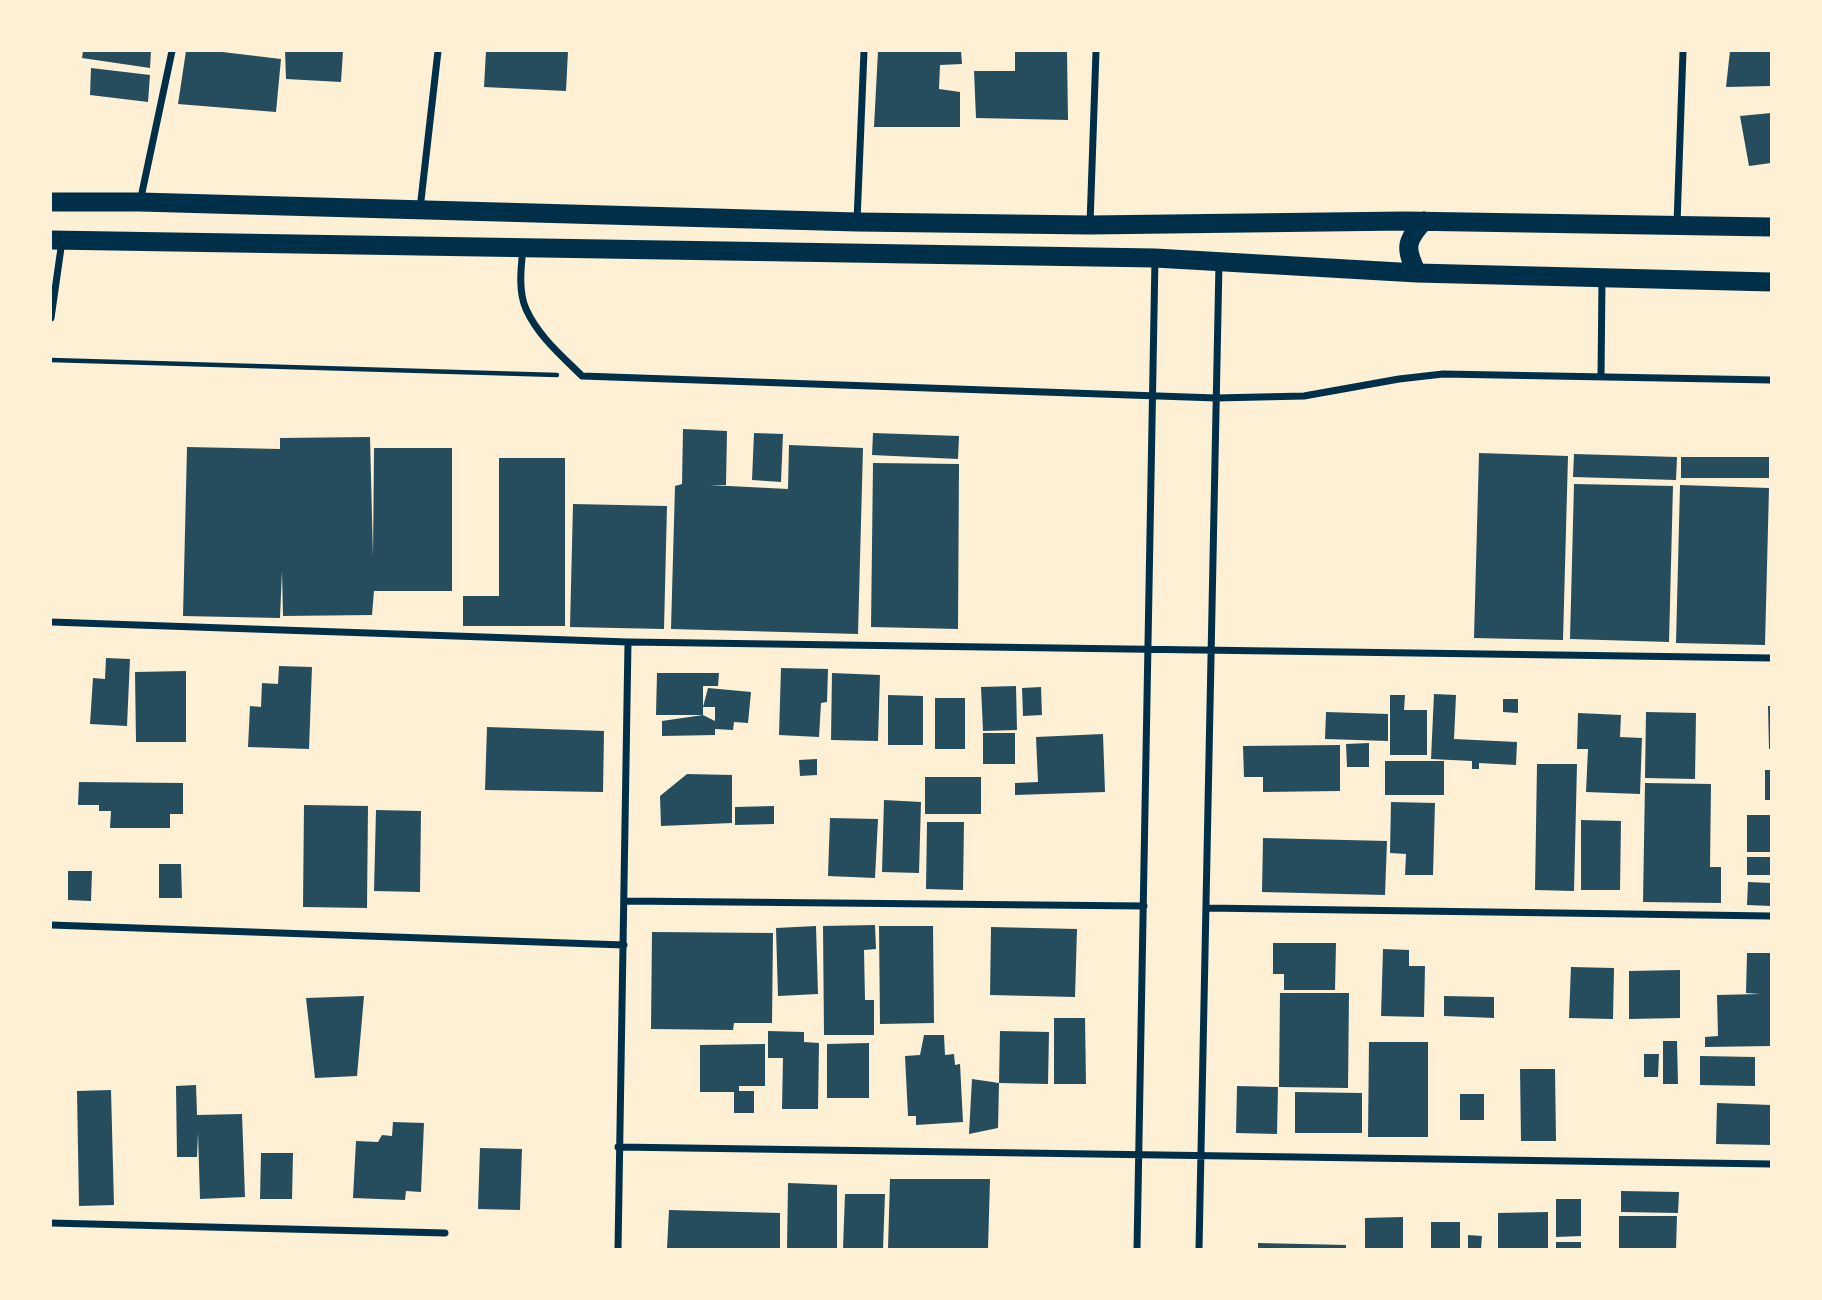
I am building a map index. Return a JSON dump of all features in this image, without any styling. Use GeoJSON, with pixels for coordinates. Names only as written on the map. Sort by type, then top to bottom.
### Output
{"type":"FeatureCollection","features":[{"type":"Feature","properties":{"kind":"highway"},"geometry":{"type":"LineString","coordinates":[[51,202],[140,202],[857,222],[1090,225],[1424,221],[1771,227]]}},
{"type":"Feature","properties":{"kind":"highway"},"geometry":{"type":"LineString","coordinates":[[1417,273],[1408,249],[1409,238],[1424,221]]}},
{"type":"Feature","properties":{"kind":"highway"},"geometry":{"type":"LineString","coordinates":[[56,240],[1155,257],[1417,273],[1771,282]]}},
{"type":"Feature","properties":{"kind":"street"},"geometry":{"type":"LineString","coordinates":[[140,202],[173,51]]}},
{"type":"Feature","properties":{"kind":"street"},"geometry":{"type":"LineString","coordinates":[[420,209],[438,51]]}},
{"type":"Feature","properties":{"kind":"street"},"geometry":{"type":"LineString","coordinates":[[857,222],[864,51]]}},
{"type":"Feature","properties":{"kind":"street"},"geometry":{"type":"LineString","coordinates":[[1090,225],[1096,51]]}},
{"type":"Feature","properties":{"kind":"street"},"geometry":{"type":"LineString","coordinates":[[1676,225],[1683,51]]}},
{"type":"Feature","properties":{"kind":"street"},"geometry":{"type":"LineString","coordinates":[[51,318],[56,240]]}},
{"type":"Feature","properties":{"kind":"street"},"geometry":{"type":"LineString","coordinates":[[523,247],[521,275],[525,307],[544,338],[582,376],[1216,398],[1304,396],[1443,374],[1771,380]]}},
{"type":"Feature","properties":{"kind":"street"},"geometry":{"type":"LineString","coordinates":[[1137,1249],[1155,257]]}},
{"type":"Feature","properties":{"kind":"street"},"geometry":{"type":"LineString","coordinates":[[1199,1249],[1219,261]]}},
{"type":"Feature","properties":{"kind":"street"},"geometry":{"type":"LineString","coordinates":[[1601,377],[1602,278]]}},
{"type":"Feature","properties":{"kind":"street"},"geometry":{"type":"LineString","coordinates":[[51,622],[628,642],[1771,657]]}},
{"type":"Feature","properties":{"kind":"street"},"geometry":{"type":"LineString","coordinates":[[618,1249],[628,642]]}},
{"type":"Feature","properties":{"kind":"street"},"geometry":{"type":"LineString","coordinates":[[625,901],[1144,906]]}},
{"type":"Feature","properties":{"kind":"street"},"geometry":{"type":"LineString","coordinates":[[1206,908],[1771,916]]}},
{"type":"Feature","properties":{"kind":"street"},"geometry":{"type":"LineString","coordinates":[[51,925],[624,945]]}},
{"type":"Feature","properties":{"kind":"street"},"geometry":{"type":"LineString","coordinates":[[618,1147],[1771,1164]]}},
{"type":"Feature","properties":{"kind":"street"},"geometry":{"type":"LineString","coordinates":[[51,1223],[445,1233]]}},
{"type":"Feature","properties":{"kind":"path"},"geometry":{"type":"LineString","coordinates":[[51,360],[582,376]]}},
{"type":"Feature","properties":{"kind":"building"},"geometry":{"type":"Polygon","coordinates":[[[83,51],[151,51],[150,68],[82,58],[83,51]]]}},
{"type":"Feature","properties":{"kind":"building"},"geometry":{"type":"Polygon","coordinates":[[[186,51],[214,51],[281,59],[276,112],[178,104],[186,51]]]}},
{"type":"Feature","properties":{"kind":"building"},"geometry":{"type":"Polygon","coordinates":[[[285,51],[343,51],[341,82],[286,79],[285,51]]]}},
{"type":"Feature","properties":{"kind":"building"},"geometry":{"type":"Polygon","coordinates":[[[486,51],[568,51],[566,91],[484,87],[486,51]]]}},
{"type":"Feature","properties":{"kind":"building"},"geometry":{"type":"Polygon","coordinates":[[[878,51],[961,51],[962,64],[940,65],[939,89],[960,92],[960,127],[874,127],[878,51]]]}},
{"type":"Feature","properties":{"kind":"building"},"geometry":{"type":"Polygon","coordinates":[[[1015,51],[1067,51],[1068,120],[976,118],[974,71],[1015,71],[1015,51]]]}},
{"type":"Feature","properties":{"kind":"building"},"geometry":{"type":"Polygon","coordinates":[[[1730,51],[1771,51],[1771,86],[1726,87],[1730,51]]]}},
{"type":"Feature","properties":{"kind":"building"},"geometry":{"type":"Polygon","coordinates":[[[91,68],[150,75],[148,102],[90,95],[91,68]]]}},
{"type":"Feature","properties":{"kind":"building"},"geometry":{"type":"Polygon","coordinates":[[[1771,113],[1771,163],[1749,166],[1740,116],[1771,113]]]}},
{"type":"Feature","properties":{"kind":"building"},"geometry":{"type":"Polygon","coordinates":[[[683,429],[727,431],[726,485],[709,485],[788,489],[789,445],[863,448],[858,634],[671,629],[675,486],[682,484],[683,429]]]}},
{"type":"Feature","properties":{"kind":"building"},"geometry":{"type":"Polygon","coordinates":[[[754,433],[783,434],[781,482],[752,480],[754,433]]]}},
{"type":"Feature","properties":{"kind":"building"},"geometry":{"type":"Polygon","coordinates":[[[873,433],[959,436],[958,459],[872,455],[873,433]]]}},
{"type":"Feature","properties":{"kind":"building"},"geometry":{"type":"Polygon","coordinates":[[[370,437],[373,557],[374,448],[452,448],[452,591],[374,591],[372,615],[283,616],[282,571],[280,618],[183,616],[187,447],[280,449],[280,438],[370,437]]]}},
{"type":"Feature","properties":{"kind":"building"},"geometry":{"type":"Polygon","coordinates":[[[1479,453],[1568,456],[1563,640],[1474,638],[1479,453]]]}},
{"type":"Feature","properties":{"kind":"building"},"geometry":{"type":"Polygon","coordinates":[[[1574,454],[1677,457],[1676,480],[1573,477],[1574,454]]]}},
{"type":"Feature","properties":{"kind":"building"},"geometry":{"type":"Polygon","coordinates":[[[1681,457],[1769,457],[1769,478],[1681,478],[1681,457]]]}},
{"type":"Feature","properties":{"kind":"building"},"geometry":{"type":"Polygon","coordinates":[[[499,458],[565,458],[565,626],[463,626],[463,596],[499,596],[499,458]]]}},
{"type":"Feature","properties":{"kind":"building"},"geometry":{"type":"Polygon","coordinates":[[[873,463],[959,464],[958,629],[871,627],[873,463]]]}},
{"type":"Feature","properties":{"kind":"building"},"geometry":{"type":"Polygon","coordinates":[[[1574,484],[1673,486],[1669,642],[1570,639],[1574,484]]]}},
{"type":"Feature","properties":{"kind":"building"},"geometry":{"type":"Polygon","coordinates":[[[1680,485],[1769,488],[1765,645],[1676,643],[1680,485]]]}},
{"type":"Feature","properties":{"kind":"building"},"geometry":{"type":"Polygon","coordinates":[[[573,504],[667,506],[664,629],[570,627],[573,504]]]}},
{"type":"Feature","properties":{"kind":"building"},"geometry":{"type":"Polygon","coordinates":[[[106,658],[130,659],[127,726],[90,724],[93,678],[105,679],[106,658]]]}},
{"type":"Feature","properties":{"kind":"building"},"geometry":{"type":"Polygon","coordinates":[[[279,666],[312,667],[309,749],[248,747],[250,706],[261,707],[262,683],[278,684],[279,666]]]}},
{"type":"Feature","properties":{"kind":"building"},"geometry":{"type":"Polygon","coordinates":[[[781,668],[828,669],[827,702],[821,703],[819,737],[779,735],[781,668]]]}},
{"type":"Feature","properties":{"kind":"building"},"geometry":{"type":"Polygon","coordinates":[[[186,671],[186,742],[136,742],[135,672],[186,671]]]}},
{"type":"Feature","properties":{"kind":"building"},"geometry":{"type":"Polygon","coordinates":[[[657,673],[719,673],[718,686],[703,686],[703,715],[656,715],[657,673]]]}},
{"type":"Feature","properties":{"kind":"building"},"geometry":{"type":"Polygon","coordinates":[[[832,673],[880,675],[878,741],[831,740],[832,673]]]}},
{"type":"Feature","properties":{"kind":"building"},"geometry":{"type":"Polygon","coordinates":[[[1016,686],[1017,730],[983,731],[981,687],[1016,686]]]}},
{"type":"Feature","properties":{"kind":"building"},"geometry":{"type":"Polygon","coordinates":[[[1041,687],[1042,715],[1023,716],[1022,688],[1041,687]]]}},
{"type":"Feature","properties":{"kind":"building"},"geometry":{"type":"Polygon","coordinates":[[[708,688],[751,692],[748,723],[734,722],[733,730],[715,729],[715,735],[662,736],[662,721],[703,715],[715,721],[715,707],[703,707],[708,688]]]}},
{"type":"Feature","properties":{"kind":"building"},"geometry":{"type":"Polygon","coordinates":[[[1434,694],[1456,695],[1454,739],[1517,742],[1516,765],[1479,763],[1479,769],[1472,769],[1472,761],[1431,759],[1434,694]]]}},
{"type":"Feature","properties":{"kind":"building"},"geometry":{"type":"Polygon","coordinates":[[[888,695],[923,696],[923,745],[888,745],[888,695]]]}},
{"type":"Feature","properties":{"kind":"building"},"geometry":{"type":"Polygon","coordinates":[[[1390,695],[1405,695],[1404,710],[1427,710],[1427,755],[1390,755],[1390,695]]]}},
{"type":"Feature","properties":{"kind":"building"},"geometry":{"type":"Polygon","coordinates":[[[935,698],[965,698],[965,749],[935,749],[935,698]]]}},
{"type":"Feature","properties":{"kind":"building"},"geometry":{"type":"Polygon","coordinates":[[[1503,699],[1518,699],[1518,713],[1503,712],[1503,699]]]}},
{"type":"Feature","properties":{"kind":"building"},"geometry":{"type":"Polygon","coordinates":[[[1768,706],[1771,706],[1771,749],[1769,749],[1768,706]]]}},
{"type":"Feature","properties":{"kind":"building"},"geometry":{"type":"Polygon","coordinates":[[[1326,712],[1388,714],[1388,741],[1325,739],[1326,712]]]}},
{"type":"Feature","properties":{"kind":"building"},"geometry":{"type":"Polygon","coordinates":[[[1646,712],[1696,713],[1695,779],[1645,778],[1646,712]]]}},
{"type":"Feature","properties":{"kind":"building"},"geometry":{"type":"Polygon","coordinates":[[[1578,713],[1621,715],[1620,737],[1642,738],[1640,794],[1586,792],[1588,749],[1577,749],[1578,713]]]}},
{"type":"Feature","properties":{"kind":"building"},"geometry":{"type":"Polygon","coordinates":[[[487,727],[604,731],[603,792],[485,790],[487,727]]]}},
{"type":"Feature","properties":{"kind":"building"},"geometry":{"type":"Polygon","coordinates":[[[983,733],[1015,733],[1015,764],[983,764],[983,733]]]}},
{"type":"Feature","properties":{"kind":"building"},"geometry":{"type":"Polygon","coordinates":[[[1103,734],[1105,792],[1015,795],[1015,783],[1038,782],[1036,737],[1103,734]]]}},
{"type":"Feature","properties":{"kind":"building"},"geometry":{"type":"Polygon","coordinates":[[[1369,743],[1369,767],[1347,767],[1346,744],[1369,743]]]}},
{"type":"Feature","properties":{"kind":"building"},"geometry":{"type":"Polygon","coordinates":[[[1340,745],[1340,791],[1263,792],[1263,777],[1244,777],[1243,746],[1340,745]]]}},
{"type":"Feature","properties":{"kind":"building"},"geometry":{"type":"Polygon","coordinates":[[[817,759],[817,775],[800,776],[799,760],[817,759]]]}},
{"type":"Feature","properties":{"kind":"building"},"geometry":{"type":"Polygon","coordinates":[[[1385,761],[1444,761],[1444,795],[1385,795],[1385,761]]]}},
{"type":"Feature","properties":{"kind":"building"},"geometry":{"type":"Polygon","coordinates":[[[1537,764],[1577,764],[1574,891],[1535,890],[1537,764]]]}},
{"type":"Feature","properties":{"kind":"building"},"geometry":{"type":"Polygon","coordinates":[[[1765,770],[1771,770],[1771,800],[1765,800],[1765,770]]]}},
{"type":"Feature","properties":{"kind":"building"},"geometry":{"type":"Polygon","coordinates":[[[687,774],[732,775],[732,823],[661,826],[660,796],[687,774]]]}},
{"type":"Feature","properties":{"kind":"building"},"geometry":{"type":"Polygon","coordinates":[[[925,777],[981,777],[981,814],[925,814],[925,777]]]}},
{"type":"Feature","properties":{"kind":"building"},"geometry":{"type":"Polygon","coordinates":[[[79,782],[183,783],[183,814],[170,814],[170,828],[110,828],[111,811],[99,811],[99,805],[78,805],[79,782]]]}},
{"type":"Feature","properties":{"kind":"building"},"geometry":{"type":"Polygon","coordinates":[[[1645,783],[1711,784],[1710,867],[1721,867],[1721,903],[1643,902],[1645,783]]]}},
{"type":"Feature","properties":{"kind":"building"},"geometry":{"type":"Polygon","coordinates":[[[884,800],[921,802],[919,873],[882,872],[884,800]]]}},
{"type":"Feature","properties":{"kind":"building"},"geometry":{"type":"Polygon","coordinates":[[[1391,802],[1435,803],[1433,875],[1405,875],[1406,854],[1390,853],[1391,802]]]}},
{"type":"Feature","properties":{"kind":"building"},"geometry":{"type":"Polygon","coordinates":[[[304,805],[368,806],[367,908],[303,907],[304,805]]]}},
{"type":"Feature","properties":{"kind":"building"},"geometry":{"type":"Polygon","coordinates":[[[774,806],[774,824],[735,825],[735,807],[774,806]]]}},
{"type":"Feature","properties":{"kind":"building"},"geometry":{"type":"Polygon","coordinates":[[[376,810],[421,811],[420,892],[374,891],[376,810]]]}},
{"type":"Feature","properties":{"kind":"building"},"geometry":{"type":"Polygon","coordinates":[[[1747,815],[1771,815],[1771,852],[1747,852],[1747,815]]]}},
{"type":"Feature","properties":{"kind":"building"},"geometry":{"type":"Polygon","coordinates":[[[830,818],[878,819],[875,878],[828,876],[830,818]]]}},
{"type":"Feature","properties":{"kind":"building"},"geometry":{"type":"Polygon","coordinates":[[[1581,820],[1621,821],[1620,890],[1581,890],[1581,820]]]}},
{"type":"Feature","properties":{"kind":"building"},"geometry":{"type":"Polygon","coordinates":[[[927,822],[964,822],[963,890],[926,889],[927,822]]]}},
{"type":"Feature","properties":{"kind":"building"},"geometry":{"type":"Polygon","coordinates":[[[1263,838],[1387,841],[1385,895],[1262,892],[1263,838]]]}},
{"type":"Feature","properties":{"kind":"building"},"geometry":{"type":"Polygon","coordinates":[[[1747,857],[1771,857],[1771,875],[1747,875],[1747,857]]]}},
{"type":"Feature","properties":{"kind":"building"},"geometry":{"type":"Polygon","coordinates":[[[159,864],[181,864],[182,898],[159,898],[159,864]]]}},
{"type":"Feature","properties":{"kind":"building"},"geometry":{"type":"Polygon","coordinates":[[[68,871],[92,871],[91,901],[68,900],[68,871]]]}},
{"type":"Feature","properties":{"kind":"building"},"geometry":{"type":"Polygon","coordinates":[[[1748,882],[1771,883],[1771,906],[1747,905],[1748,882]]]}},
{"type":"Feature","properties":{"kind":"building"},"geometry":{"type":"Polygon","coordinates":[[[875,925],[876,949],[864,950],[865,1000],[874,1000],[874,1035],[824,1035],[823,926],[875,925]]]}},
{"type":"Feature","properties":{"kind":"building"},"geometry":{"type":"Polygon","coordinates":[[[816,926],[818,994],[778,996],[776,928],[816,926]]]}},
{"type":"Feature","properties":{"kind":"building"},"geometry":{"type":"Polygon","coordinates":[[[879,926],[933,926],[934,1023],[880,1024],[879,926]]]}},
{"type":"Feature","properties":{"kind":"building"},"geometry":{"type":"Polygon","coordinates":[[[991,927],[1077,929],[1075,997],[990,995],[991,927]]]}},
{"type":"Feature","properties":{"kind":"building"},"geometry":{"type":"Polygon","coordinates":[[[652,932],[773,933],[772,1023],[734,1023],[733,1030],[651,1029],[652,932]]]}},
{"type":"Feature","properties":{"kind":"building"},"geometry":{"type":"Polygon","coordinates":[[[1273,943],[1336,943],[1335,990],[1284,990],[1284,974],[1273,974],[1273,943]]]}},
{"type":"Feature","properties":{"kind":"building"},"geometry":{"type":"Polygon","coordinates":[[[1383,949],[1409,950],[1409,966],[1425,966],[1424,1017],[1381,1016],[1383,949]]]}},
{"type":"Feature","properties":{"kind":"building"},"geometry":{"type":"Polygon","coordinates":[[[1747,953],[1771,953],[1771,1046],[1705,1047],[1705,1037],[1718,1036],[1717,995],[1760,994],[1746,993],[1747,953]]]}},
{"type":"Feature","properties":{"kind":"building"},"geometry":{"type":"Polygon","coordinates":[[[1571,967],[1614,968],[1613,1019],[1569,1018],[1571,967]]]}},
{"type":"Feature","properties":{"kind":"building"},"geometry":{"type":"Polygon","coordinates":[[[1680,970],[1680,1018],[1629,1019],[1629,971],[1680,970]]]}},
{"type":"Feature","properties":{"kind":"building"},"geometry":{"type":"Polygon","coordinates":[[[1280,993],[1349,993],[1348,1088],[1279,1087],[1280,993]]]}},
{"type":"Feature","properties":{"kind":"building"},"geometry":{"type":"Polygon","coordinates":[[[364,996],[357,1076],[315,1078],[306,998],[364,996]]]}},
{"type":"Feature","properties":{"kind":"building"},"geometry":{"type":"Polygon","coordinates":[[[1444,996],[1494,997],[1494,1018],[1444,1016],[1444,996]]]}},
{"type":"Feature","properties":{"kind":"building"},"geometry":{"type":"Polygon","coordinates":[[[1054,1018],[1085,1018],[1086,1084],[1054,1084],[1054,1018]]]}},
{"type":"Feature","properties":{"kind":"building"},"geometry":{"type":"Polygon","coordinates":[[[768,1031],[804,1032],[804,1042],[819,1043],[818,1109],[782,1109],[783,1058],[768,1058],[768,1031]]]}},
{"type":"Feature","properties":{"kind":"building"},"geometry":{"type":"Polygon","coordinates":[[[1000,1031],[1049,1032],[1048,1084],[999,1083],[1000,1031]]]}},
{"type":"Feature","properties":{"kind":"building"},"geometry":{"type":"Polygon","coordinates":[[[924,1035],[944,1035],[945,1055],[954,1054],[955,1065],[960,1064],[963,1122],[916,1125],[916,1116],[908,1116],[905,1056],[920,1055],[924,1035]]]}},
{"type":"Feature","properties":{"kind":"building"},"geometry":{"type":"Polygon","coordinates":[[[1663,1041],[1677,1041],[1678,1084],[1663,1084],[1663,1041]]]}},
{"type":"Feature","properties":{"kind":"building"},"geometry":{"type":"Polygon","coordinates":[[[1369,1042],[1428,1042],[1428,1137],[1368,1137],[1369,1042]]]}},
{"type":"Feature","properties":{"kind":"building"},"geometry":{"type":"Polygon","coordinates":[[[869,1043],[869,1098],[827,1098],[827,1044],[869,1043]]]}},
{"type":"Feature","properties":{"kind":"building"},"geometry":{"type":"Polygon","coordinates":[[[765,1044],[765,1086],[739,1086],[739,1091],[754,1091],[754,1113],[734,1113],[734,1092],[700,1092],[700,1045],[765,1044]]]}},
{"type":"Feature","properties":{"kind":"building"},"geometry":{"type":"Polygon","coordinates":[[[1644,1054],[1659,1054],[1658,1077],[1644,1077],[1644,1054]]]}},
{"type":"Feature","properties":{"kind":"building"},"geometry":{"type":"Polygon","coordinates":[[[1700,1056],[1755,1057],[1755,1086],[1700,1085],[1700,1056]]]}},
{"type":"Feature","properties":{"kind":"building"},"geometry":{"type":"Polygon","coordinates":[[[1520,1069],[1555,1069],[1556,1141],[1521,1141],[1520,1069]]]}},
{"type":"Feature","properties":{"kind":"building"},"geometry":{"type":"Polygon","coordinates":[[[972,1079],[999,1083],[998,1128],[969,1134],[972,1079]]]}},
{"type":"Feature","properties":{"kind":"building"},"geometry":{"type":"Polygon","coordinates":[[[196,1085],[197,1115],[242,1114],[245,1197],[200,1199],[198,1133],[197,1157],[177,1157],[176,1086],[196,1085]]]}},
{"type":"Feature","properties":{"kind":"building"},"geometry":{"type":"Polygon","coordinates":[[[1237,1086],[1278,1087],[1277,1134],[1236,1133],[1237,1086]]]}},
{"type":"Feature","properties":{"kind":"building"},"geometry":{"type":"Polygon","coordinates":[[[111,1090],[114,1205],[79,1206],[77,1091],[111,1090]]]}},
{"type":"Feature","properties":{"kind":"building"},"geometry":{"type":"Polygon","coordinates":[[[1295,1092],[1362,1093],[1362,1133],[1295,1133],[1295,1092]]]}},
{"type":"Feature","properties":{"kind":"building"},"geometry":{"type":"Polygon","coordinates":[[[1460,1094],[1484,1094],[1484,1120],[1460,1120],[1460,1094]]]}},
{"type":"Feature","properties":{"kind":"building"},"geometry":{"type":"Polygon","coordinates":[[[1717,1103],[1771,1105],[1771,1145],[1716,1144],[1717,1103]]]}},
{"type":"Feature","properties":{"kind":"building"},"geometry":{"type":"Polygon","coordinates":[[[393,1122],[424,1123],[421,1192],[406,1191],[405,1200],[353,1198],[356,1141],[378,1142],[382,1135],[392,1136],[393,1122]]]}},
{"type":"Feature","properties":{"kind":"building"},"geometry":{"type":"Polygon","coordinates":[[[480,1148],[522,1149],[520,1210],[478,1209],[480,1148]]]}},
{"type":"Feature","properties":{"kind":"building"},"geometry":{"type":"Polygon","coordinates":[[[261,1153],[293,1153],[292,1199],[260,1199],[261,1153]]]}},
{"type":"Feature","properties":{"kind":"building"},"geometry":{"type":"Polygon","coordinates":[[[890,1179],[990,1179],[988,1249],[888,1249],[890,1179]]]}},
{"type":"Feature","properties":{"kind":"building"},"geometry":{"type":"Polygon","coordinates":[[[788,1183],[837,1185],[837,1249],[787,1249],[788,1183]]]}},
{"type":"Feature","properties":{"kind":"building"},"geometry":{"type":"Polygon","coordinates":[[[1621,1191],[1679,1192],[1678,1213],[1621,1212],[1621,1191]]]}},
{"type":"Feature","properties":{"kind":"building"},"geometry":{"type":"Polygon","coordinates":[[[845,1194],[885,1194],[883,1249],[843,1249],[845,1194]]]}},
{"type":"Feature","properties":{"kind":"building"},"geometry":{"type":"Polygon","coordinates":[[[1556,1199],[1581,1199],[1581,1236],[1556,1237],[1556,1199]]]}},
{"type":"Feature","properties":{"kind":"building"},"geometry":{"type":"Polygon","coordinates":[[[669,1210],[780,1213],[780,1249],[667,1249],[669,1210]]]}},
{"type":"Feature","properties":{"kind":"building"},"geometry":{"type":"Polygon","coordinates":[[[1548,1212],[1548,1249],[1498,1249],[1498,1213],[1548,1212]]]}},
{"type":"Feature","properties":{"kind":"building"},"geometry":{"type":"Polygon","coordinates":[[[1619,1216],[1677,1216],[1676,1249],[1619,1249],[1619,1216]]]}},
{"type":"Feature","properties":{"kind":"building"},"geometry":{"type":"Polygon","coordinates":[[[1403,1217],[1403,1249],[1365,1249],[1365,1218],[1403,1217]]]}},
{"type":"Feature","properties":{"kind":"building"},"geometry":{"type":"Polygon","coordinates":[[[1431,1222],[1460,1222],[1460,1249],[1431,1249],[1431,1222]]]}},
{"type":"Feature","properties":{"kind":"building"},"geometry":{"type":"Polygon","coordinates":[[[1468,1235],[1482,1236],[1481,1249],[1468,1249],[1468,1235]]]}},
{"type":"Feature","properties":{"kind":"building"},"geometry":{"type":"Polygon","coordinates":[[[1556,1242],[1581,1242],[1581,1249],[1556,1249],[1556,1242]]]}},
{"type":"Feature","properties":{"kind":"building"},"geometry":{"type":"Polygon","coordinates":[[[1258,1243],[1346,1245],[1346,1249],[1258,1249],[1258,1243]]]}}]}
